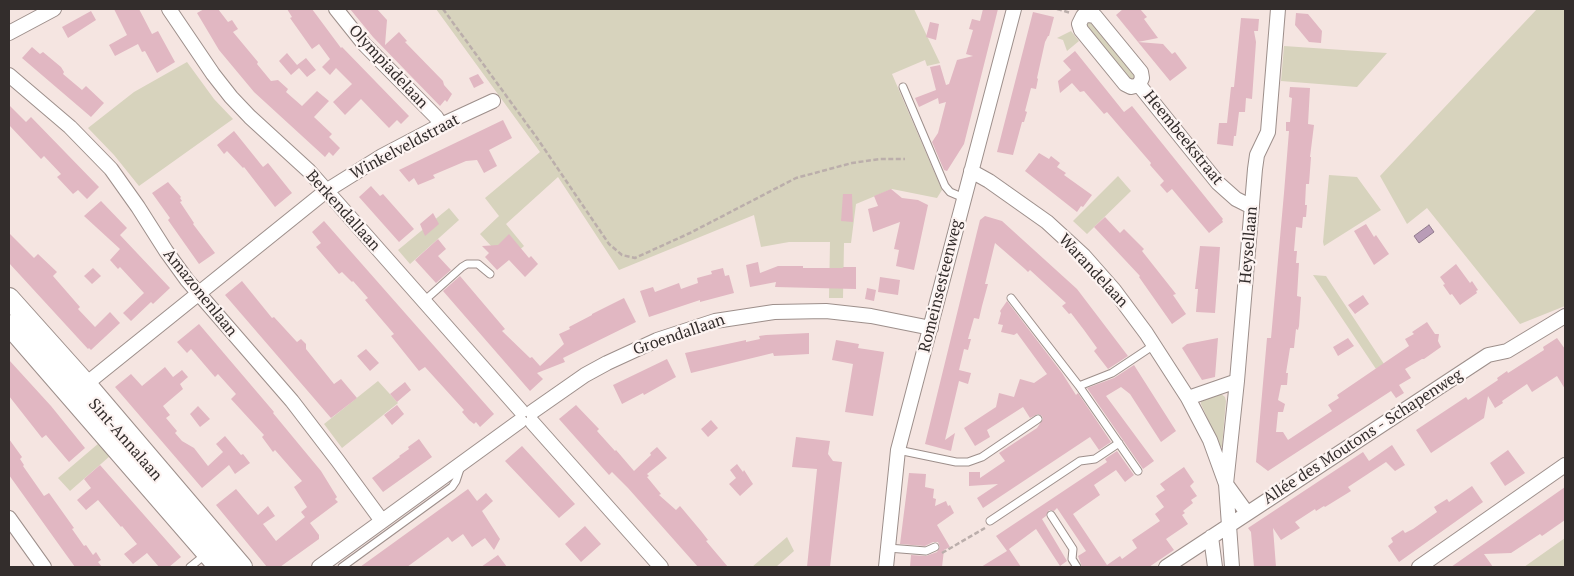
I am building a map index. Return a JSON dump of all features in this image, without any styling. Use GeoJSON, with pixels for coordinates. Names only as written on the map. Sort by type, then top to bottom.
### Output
{"type":"FeatureCollection","features":[{"type":"Feature","properties":{"kind":"main road","name":"Sint-Annalaan"},"geometry":{"type":"LineString","coordinates":[[9,298],[242,567]]}},
{"type":"Feature","properties":{"kind":"main road","name":"Sint-Annalaan"},"geometry":{"type":"LineString","coordinates":[[11,321],[213,561]]}},
{"type":"Feature","properties":{"kind":"street"},"geometry":{"type":"LineString","coordinates":[[9,34],[54,9]]}},
{"type":"Feature","properties":{"kind":"street","name":"Berkendallaan"},"geometry":{"type":"LineString","coordinates":[[169,9],[225,90],[250,117],[299,162],[660,567]]}},
{"type":"Feature","properties":{"kind":"street","name":"Olympiadelaan"},"geometry":{"type":"LineString","coordinates":[[336,9],[364,44],[436,117],[441,125]]}},
{"type":"Feature","properties":{"kind":"street","name":"Romeinsesteenweg"},"geometry":{"type":"LineString","coordinates":[[886,567],[898,450],[1014,9]]}},
{"type":"Feature","properties":{"kind":"street","name":"Heysellaan"},"geometry":{"type":"LineString","coordinates":[[1226,484],[1256,160],[1268,132],[1278,9]]}},
{"type":"Feature","properties":{"kind":"street","name":"Heembeekstraat"},"geometry":{"type":"LineString","coordinates":[[1089,14],[1095,16],[1141,72],[1142,78],[1139,85],[1131,87],[1125,84],[1081,30],[1079,24],[1084,16],[1089,14]]}},
{"type":"Feature","properties":{"kind":"street","name":"Amazonenlaan"},"geometry":{"type":"LineString","coordinates":[[9,75],[70,127],[103,160],[128,193],[166,252],[197,294],[292,401],[387,523]]}},
{"type":"Feature","properties":{"kind":"street","name":"Heembeekstraat"},"geometry":{"type":"LineString","coordinates":[[1139,85],[1218,183],[1236,199],[1252,207]]}},
{"type":"Feature","properties":{"kind":"street","name":"Winkelveldstraat"},"geometry":{"type":"LineString","coordinates":[[82,380],[197,294],[326,192],[375,160],[441,125],[492,102]]}},
{"type":"Feature","properties":{"kind":"street","name":"Warandelaan"},"geometry":{"type":"LineString","coordinates":[[971,171],[1028,208],[1065,238],[1103,276],[1154,345],[1188,398],[1210,440],[1226,484],[1247,513]]}},
{"type":"Feature","properties":{"kind":"street","name":"Groendallaan"},"geometry":{"type":"LineString","coordinates":[[319,567],[387,523],[461,464],[585,375],[607,362],[656,340],[715,321],[774,312],[826,311],[871,316],[930,328]]}},
{"type":"Feature","properties":{"kind":"street","name":"Allée des Moutons - Schapenweg"},"geometry":{"type":"LineString","coordinates":[[1166,567],[1488,356],[1507,351],[1565,316]]}},
{"type":"Feature","properties":{"kind":"street"},"geometry":{"type":"LineString","coordinates":[[1188,398],[1237,381]]}},
{"type":"Feature","properties":{"kind":"street"},"geometry":{"type":"LineString","coordinates":[[1419,567],[1565,465]]}},
{"type":"Feature","properties":{"kind":"street","name":"Warandelaan"},"geometry":{"type":"LineString","coordinates":[[1226,484],[1232,567]]}},
{"type":"Feature","properties":{"kind":"street"},"geometry":{"type":"LineString","coordinates":[[9,518],[44,567]]}},
{"type":"Feature","properties":{"kind":"street"},"geometry":{"type":"LineString","coordinates":[[1211,537],[1215,567]]}},
{"type":"Feature","properties":{"kind":"lane"},"geometry":{"type":"LineString","coordinates":[[903,87],[945,186],[950,192],[964,198]]}},
{"type":"Feature","properties":{"kind":"lane"},"geometry":{"type":"LineString","coordinates":[[424,301],[467,264],[478,264],[490,274]]}},
{"type":"Feature","properties":{"kind":"lane"},"geometry":{"type":"LineString","coordinates":[[1011,298],[1079,386],[1138,471]]}},
{"type":"Feature","properties":{"kind":"lane"},"geometry":{"type":"LineString","coordinates":[[11,321],[33,340]]}},
{"type":"Feature","properties":{"kind":"lane","name":"Sint-Annalaan"},"geometry":{"type":"LineString","coordinates":[[11,321],[82,380]]}},
{"type":"Feature","properties":{"kind":"lane"},"geometry":{"type":"LineString","coordinates":[[1079,386],[1112,373],[1154,345]]}},
{"type":"Feature","properties":{"kind":"lane","name":"Sint-Annalaan"},"geometry":{"type":"LineString","coordinates":[[59,366],[120,434],[233,567]]}},
{"type":"Feature","properties":{"kind":"lane"},"geometry":{"type":"LineString","coordinates":[[898,450],[956,462],[968,462],[982,457],[1038,419]]}},
{"type":"Feature","properties":{"kind":"lane"},"geometry":{"type":"LineString","coordinates":[[990,521],[1080,462],[1095,459],[1119,443]]}},
{"type":"Feature","properties":{"kind":"lane"},"geometry":{"type":"LineString","coordinates":[[1051,515],[1074,549],[1072,559],[1077,567]]}},
{"type":"Feature","properties":{"kind":"lane"},"geometry":{"type":"LineString","coordinates":[[342,567],[387,523]]}},
{"type":"Feature","properties":{"kind":"lane"},"geometry":{"type":"LineString","coordinates":[[888,548],[926,552],[935,547]]}},
{"type":"Feature","properties":{"kind":"lane"},"geometry":{"type":"LineString","coordinates":[[190,567],[213,561]]}},
{"type":"Feature","properties":{"kind":"path"},"geometry":{"type":"LineString","coordinates":[[443,9],[537,138],[609,244],[622,254],[634,258],[690,233],[796,178],[880,159],[905,159]]}},
{"type":"Feature","properties":{"kind":"path"},"geometry":{"type":"LineString","coordinates":[[1057,9],[1071,13]]}},
{"type":"Feature","properties":{"kind":"path"},"geometry":{"type":"LineString","coordinates":[[935,547],[940,554],[988,526],[990,521]]}},
{"type":"Feature","properties":{"kind":"shaded area"},"geometry":{"type":"Polygon","coordinates":[[[436,9],[914,9],[940,63],[927,66],[925,60],[892,74],[942,190],[937,198],[892,189],[856,204],[851,243],[844,243],[843,298],[829,298],[830,242],[789,242],[761,247],[754,215],[619,270],[558,177],[506,224],[524,246],[506,262],[480,234],[499,216],[485,198],[540,152],[436,9]]]}},
{"type":"Feature","properties":{"kind":"shaded area"},"geometry":{"type":"Polygon","coordinates":[[[1537,9],[1565,9],[1565,306],[1520,324],[1427,208],[1407,224],[1380,176],[1537,9]]]}},
{"type":"Feature","properties":{"kind":"shaded area"},"geometry":{"type":"Polygon","coordinates":[[[1089,19],[1134,71],[1137,79],[1130,82],[1084,23],[1089,19]]]}},
{"type":"Feature","properties":{"kind":"shaded area"},"geometry":{"type":"Polygon","coordinates":[[[1071,31],[1079,41],[1067,51],[1063,40],[1057,38],[1071,31]]]}},
{"type":"Feature","properties":{"kind":"shaded area"},"geometry":{"type":"Polygon","coordinates":[[[1284,46],[1387,53],[1357,87],[1281,81],[1284,46]]]}},
{"type":"Feature","properties":{"kind":"shaded area"},"geometry":{"type":"Polygon","coordinates":[[[187,62],[214,99],[233,119],[139,186],[114,155],[88,128],[134,92],[187,62]]]}},
{"type":"Feature","properties":{"kind":"shaded area"},"geometry":{"type":"Polygon","coordinates":[[[1329,175],[1357,177],[1381,210],[1324,246],[1323,242],[1329,175]]]}},
{"type":"Feature","properties":{"kind":"shaded area"},"geometry":{"type":"Polygon","coordinates":[[[1118,176],[1131,191],[1087,234],[1073,221],[1118,176]]]}},
{"type":"Feature","properties":{"kind":"shaded area"},"geometry":{"type":"Polygon","coordinates":[[[449,208],[459,220],[410,264],[398,250],[449,208]]]}},
{"type":"Feature","properties":{"kind":"shaded area"},"geometry":{"type":"Polygon","coordinates":[[[1429,225],[1434,232],[1419,243],[1414,236],[1429,225]]]}},
{"type":"Feature","properties":{"kind":"shaded area"},"geometry":{"type":"Polygon","coordinates":[[[1313,275],[1326,276],[1384,364],[1376,369],[1313,275]]]}},
{"type":"Feature","properties":{"kind":"shaded area"},"geometry":{"type":"Polygon","coordinates":[[[378,381],[398,403],[342,448],[324,424],[378,381]]]}},
{"type":"Feature","properties":{"kind":"shaded area"},"geometry":{"type":"Polygon","coordinates":[[[1220,393],[1225,397],[1226,401],[1222,447],[1201,404],[1201,399],[1220,393]]]}},
{"type":"Feature","properties":{"kind":"shaded area"},"geometry":{"type":"Polygon","coordinates":[[[99,443],[110,456],[70,491],[58,478],[99,443]]]}},
{"type":"Feature","properties":{"kind":"shaded area"},"geometry":{"type":"Polygon","coordinates":[[[787,537],[794,551],[776,567],[752,567],[787,537]]]}},
{"type":"Feature","properties":{"kind":"shaded area"},"geometry":{"type":"Polygon","coordinates":[[[1565,538],[1565,567],[1524,567],[1565,538]]]}},
{"type":"Feature","properties":{"kind":"building"},"geometry":{"type":"Polygon","coordinates":[[[114,9],[139,9],[152,34],[158,31],[175,62],[157,73],[145,51],[142,52],[138,44],[115,56],[109,45],[127,35],[114,9]]]}},
{"type":"Feature","properties":{"kind":"building"},"geometry":{"type":"Polygon","coordinates":[[[204,9],[218,9],[228,22],[232,20],[238,29],[233,32],[258,62],[257,64],[271,81],[278,80],[288,89],[286,92],[302,106],[317,91],[329,101],[314,117],[332,134],[329,137],[340,148],[333,156],[329,152],[325,157],[254,92],[219,50],[197,13],[204,9]]]}},
{"type":"Feature","properties":{"kind":"building"},"geometry":{"type":"Polygon","coordinates":[[[287,9],[312,9],[341,48],[409,116],[401,124],[397,120],[389,128],[361,99],[345,115],[333,102],[352,84],[336,68],[330,75],[322,67],[330,59],[319,44],[312,49],[290,18],[292,17],[287,9]]]}},
{"type":"Feature","properties":{"kind":"building"},"geometry":{"type":"Polygon","coordinates":[[[350,9],[377,9],[387,20],[385,45],[399,32],[407,41],[405,42],[443,81],[452,94],[447,102],[445,100],[440,106],[373,37],[350,9]]]}},
{"type":"Feature","properties":{"kind":"building"},"geometry":{"type":"Polygon","coordinates":[[[983,9],[998,9],[964,144],[947,171],[944,170],[932,142],[938,133],[946,102],[939,104],[938,98],[919,107],[915,98],[936,90],[930,67],[940,65],[946,85],[949,84],[957,60],[973,56],[966,54],[973,30],[969,29],[972,19],[980,21],[983,9]]]}},
{"type":"Feature","properties":{"kind":"building"},"geometry":{"type":"Polygon","coordinates":[[[1123,9],[1140,9],[1147,17],[1144,19],[1158,38],[1138,42],[1116,15],[1123,9]]]}},
{"type":"Feature","properties":{"kind":"building"},"geometry":{"type":"Polygon","coordinates":[[[91,11],[96,20],[68,38],[62,27],[91,11]]]}},
{"type":"Feature","properties":{"kind":"building"},"geometry":{"type":"Polygon","coordinates":[[[1033,12],[1054,17],[1049,36],[1045,42],[1036,89],[1031,88],[1025,111],[1027,112],[1024,122],[1022,122],[1013,155],[997,152],[1033,12]]]}},
{"type":"Feature","properties":{"kind":"building"},"geometry":{"type":"Polygon","coordinates":[[[1296,13],[1308,14],[1322,31],[1321,43],[1309,42],[1295,25],[1296,13]]]}},
{"type":"Feature","properties":{"kind":"building"},"geometry":{"type":"Polygon","coordinates":[[[1241,18],[1259,19],[1258,31],[1254,31],[1256,42],[1252,99],[1246,98],[1245,112],[1239,112],[1233,146],[1217,144],[1219,123],[1227,123],[1231,87],[1234,87],[1241,18]]]}},
{"type":"Feature","properties":{"kind":"building"},"geometry":{"type":"Polygon","coordinates":[[[930,22],[939,24],[936,40],[926,37],[930,22]]]}},
{"type":"Feature","properties":{"kind":"building"},"geometry":{"type":"Polygon","coordinates":[[[1138,42],[1163,44],[1172,54],[1175,52],[1187,68],[1170,81],[1138,42]]]}},
{"type":"Feature","properties":{"kind":"building"},"geometry":{"type":"Polygon","coordinates":[[[32,47],[40,54],[43,52],[61,67],[64,72],[63,74],[82,90],[86,86],[104,103],[91,117],[22,58],[32,47]]]}},
{"type":"Feature","properties":{"kind":"building"},"geometry":{"type":"Polygon","coordinates":[[[1075,51],[1124,112],[1132,106],[1223,219],[1223,222],[1209,233],[1172,189],[1167,193],[1160,185],[1164,181],[1150,165],[1151,163],[1107,112],[1104,114],[1084,91],[1080,92],[1072,83],[1060,93],[1058,81],[1071,70],[1063,61],[1075,51]]]}},
{"type":"Feature","properties":{"kind":"building"},"geometry":{"type":"Polygon","coordinates":[[[287,53],[297,65],[306,58],[316,70],[307,77],[299,68],[291,75],[279,61],[287,53]]]}},
{"type":"Feature","properties":{"kind":"building"},"geometry":{"type":"Polygon","coordinates":[[[478,74],[484,83],[474,88],[469,78],[478,74]]]}},
{"type":"Feature","properties":{"kind":"building"},"geometry":{"type":"Polygon","coordinates":[[[1290,87],[1310,88],[1308,124],[1314,125],[1309,184],[1306,184],[1306,217],[1303,217],[1302,228],[1296,227],[1294,251],[1297,251],[1296,263],[1299,263],[1297,296],[1301,297],[1299,326],[1298,330],[1296,329],[1294,348],[1290,348],[1286,373],[1288,373],[1287,385],[1281,385],[1278,400],[1285,404],[1283,412],[1278,412],[1276,432],[1283,432],[1288,440],[1332,411],[1328,405],[1339,398],[1337,395],[1409,346],[1405,339],[1414,334],[1412,332],[1427,322],[1435,334],[1439,334],[1438,341],[1441,347],[1405,369],[1411,378],[1399,385],[1404,393],[1396,398],[1391,391],[1268,471],[1256,462],[1267,338],[1271,338],[1289,131],[1286,131],[1286,122],[1290,122],[1292,98],[1289,97],[1290,87]]]}},
{"type":"Feature","properties":{"kind":"building"},"geometry":{"type":"Polygon","coordinates":[[[9,105],[26,122],[31,117],[99,187],[87,199],[78,190],[73,194],[57,177],[61,174],[44,156],[41,159],[9,125],[9,105]]]}},
{"type":"Feature","properties":{"kind":"building"},"geometry":{"type":"Polygon","coordinates":[[[503,120],[512,138],[489,150],[497,166],[484,173],[477,160],[466,161],[433,175],[435,178],[418,185],[414,178],[409,182],[399,170],[503,120]]]}},
{"type":"Feature","properties":{"kind":"building"},"geometry":{"type":"Polygon","coordinates":[[[234,131],[263,167],[268,163],[292,193],[275,207],[244,167],[227,151],[224,154],[217,145],[234,131]]]}},
{"type":"Feature","properties":{"kind":"building"},"geometry":{"type":"Polygon","coordinates":[[[1039,153],[1049,159],[1051,156],[1060,163],[1057,167],[1066,173],[1064,175],[1092,195],[1077,212],[1025,171],[1039,153]]]}},
{"type":"Feature","properties":{"kind":"building"},"geometry":{"type":"Polygon","coordinates":[[[168,182],[181,197],[182,201],[180,202],[193,224],[215,253],[199,264],[168,220],[170,218],[152,193],[168,182]]]}},
{"type":"Feature","properties":{"kind":"building"},"geometry":{"type":"Polygon","coordinates":[[[371,186],[380,196],[383,194],[414,229],[399,242],[359,197],[371,186]]]}},
{"type":"Feature","properties":{"kind":"building"},"geometry":{"type":"Polygon","coordinates":[[[891,189],[902,198],[918,200],[928,205],[914,270],[896,266],[899,250],[894,249],[900,222],[873,232],[868,209],[878,206],[874,196],[891,189]]]}},
{"type":"Feature","properties":{"kind":"building"},"geometry":{"type":"Polygon","coordinates":[[[843,194],[852,194],[853,222],[841,221],[843,194]]]}},
{"type":"Feature","properties":{"kind":"building"},"geometry":{"type":"Polygon","coordinates":[[[101,201],[127,228],[120,235],[170,288],[153,304],[151,302],[131,321],[123,313],[144,293],[120,267],[118,269],[110,260],[120,249],[84,216],[101,201]]]}},
{"type":"Feature","properties":{"kind":"building"},"geometry":{"type":"Polygon","coordinates":[[[433,213],[439,224],[425,236],[420,224],[433,213]]]}},
{"type":"Feature","properties":{"kind":"building"},"geometry":{"type":"Polygon","coordinates":[[[985,216],[1002,221],[1077,289],[1128,356],[1108,369],[1094,351],[1097,348],[1084,330],[1071,313],[1069,314],[1062,306],[1066,303],[1030,270],[1028,272],[995,243],[985,284],[988,284],[979,319],[974,318],[968,339],[971,339],[968,350],[964,349],[959,370],[971,373],[968,384],[959,381],[945,440],[955,433],[951,451],[925,444],[980,220],[985,216]]]}},
{"type":"Feature","properties":{"kind":"building"},"geometry":{"type":"Polygon","coordinates":[[[1105,217],[1120,233],[1124,229],[1144,249],[1142,251],[1176,294],[1173,295],[1186,314],[1172,324],[1140,276],[1094,227],[1105,217]]]}},
{"type":"Feature","properties":{"kind":"building"},"geometry":{"type":"Polygon","coordinates":[[[324,221],[494,414],[480,427],[476,422],[474,424],[469,420],[462,412],[464,410],[425,367],[419,371],[391,336],[394,334],[365,300],[368,298],[353,281],[342,272],[339,274],[316,247],[321,243],[312,232],[324,221]]]}},
{"type":"Feature","properties":{"kind":"building"},"geometry":{"type":"Polygon","coordinates":[[[1366,224],[1374,237],[1376,235],[1389,254],[1374,265],[1354,231],[1366,224]]]}},
{"type":"Feature","properties":{"kind":"building"},"geometry":{"type":"Polygon","coordinates":[[[9,233],[34,258],[38,254],[57,272],[53,276],[80,307],[78,309],[95,327],[110,312],[120,323],[91,350],[88,349],[9,263],[9,233]]]}},
{"type":"Feature","properties":{"kind":"building"},"geometry":{"type":"Polygon","coordinates":[[[509,234],[529,258],[531,256],[538,264],[525,277],[509,260],[497,270],[485,257],[489,253],[482,246],[498,245],[509,234]]]}},
{"type":"Feature","properties":{"kind":"building"},"geometry":{"type":"Polygon","coordinates":[[[438,239],[446,249],[438,256],[451,270],[436,283],[415,260],[438,239]]]}},
{"type":"Feature","properties":{"kind":"building"},"geometry":{"type":"Polygon","coordinates":[[[1200,246],[1220,247],[1215,313],[1196,312],[1198,289],[1195,289],[1200,246]]]}},
{"type":"Feature","properties":{"kind":"building"},"geometry":{"type":"Polygon","coordinates":[[[758,262],[760,273],[778,266],[803,266],[803,268],[856,267],[856,289],[775,287],[776,282],[750,287],[746,265],[758,262]]]}},
{"type":"Feature","properties":{"kind":"building"},"geometry":{"type":"Polygon","coordinates":[[[1456,264],[1470,283],[1472,281],[1478,290],[1476,291],[1477,293],[1460,305],[1452,294],[1450,295],[1440,277],[1456,264]]]}},
{"type":"Feature","properties":{"kind":"building"},"geometry":{"type":"Polygon","coordinates":[[[93,268],[101,276],[92,284],[84,276],[93,268]]]}},
{"type":"Feature","properties":{"kind":"building"},"geometry":{"type":"Polygon","coordinates":[[[723,268],[725,276],[729,275],[734,293],[700,302],[700,300],[649,317],[640,291],[653,287],[655,292],[679,283],[681,289],[698,283],[697,278],[712,274],[711,271],[723,268]]]}},
{"type":"Feature","properties":{"kind":"building"},"geometry":{"type":"Polygon","coordinates":[[[460,276],[505,329],[502,331],[540,366],[564,344],[559,334],[592,314],[624,298],[636,322],[563,358],[565,362],[537,373],[543,379],[530,391],[443,291],[460,276]]]}},
{"type":"Feature","properties":{"kind":"building"},"geometry":{"type":"Polygon","coordinates":[[[880,277],[900,280],[898,295],[878,292],[880,277]]]}},
{"type":"Feature","properties":{"kind":"building"},"geometry":{"type":"Polygon","coordinates":[[[242,281],[272,318],[274,317],[297,342],[301,339],[306,344],[306,349],[334,384],[341,379],[357,398],[331,418],[225,295],[242,281]]]}},
{"type":"Feature","properties":{"kind":"building"},"geometry":{"type":"Polygon","coordinates":[[[867,288],[876,290],[874,301],[865,299],[867,288]]]}},
{"type":"Feature","properties":{"kind":"building"},"geometry":{"type":"Polygon","coordinates":[[[1363,295],[1369,304],[1355,314],[1348,305],[1363,295]]]}},
{"type":"Feature","properties":{"kind":"building"},"geometry":{"type":"Polygon","coordinates":[[[1007,301],[1062,373],[1076,395],[1078,393],[1111,442],[1099,450],[1090,437],[983,508],[977,498],[998,484],[969,486],[969,472],[980,472],[980,478],[1005,461],[999,453],[1037,428],[1043,419],[1038,414],[1030,418],[1023,407],[987,430],[990,437],[975,446],[964,428],[996,407],[999,393],[1014,397],[1020,379],[1034,383],[1047,374],[1017,333],[1014,335],[1001,332],[1003,325],[998,324],[1000,311],[1007,301]]]}},
{"type":"Feature","properties":{"kind":"building"},"geometry":{"type":"Polygon","coordinates":[[[199,324],[274,412],[321,471],[337,497],[335,499],[338,502],[310,523],[319,535],[319,539],[280,567],[267,567],[216,505],[236,489],[258,515],[268,506],[275,516],[263,524],[276,541],[305,517],[301,512],[307,507],[294,487],[302,481],[275,450],[273,452],[262,437],[264,435],[231,399],[236,394],[218,374],[215,377],[191,349],[187,353],[177,342],[199,324]]]}},
{"type":"Feature","properties":{"kind":"building"},"geometry":{"type":"Polygon","coordinates":[[[809,333],[809,354],[774,356],[773,353],[691,373],[685,353],[746,340],[746,342],[760,339],[759,336],[809,333]]]}},
{"type":"Feature","properties":{"kind":"building"},"geometry":{"type":"Polygon","coordinates":[[[1218,338],[1215,377],[1202,380],[1182,348],[1187,344],[1218,338]]]}},
{"type":"Feature","properties":{"kind":"building"},"geometry":{"type":"Polygon","coordinates":[[[1348,338],[1354,346],[1338,356],[1333,347],[1348,338]]]}},
{"type":"Feature","properties":{"kind":"building"},"geometry":{"type":"Polygon","coordinates":[[[1557,338],[1565,349],[1565,389],[1557,376],[1532,392],[1527,384],[1495,408],[1488,396],[1484,418],[1431,453],[1416,430],[1466,397],[1468,400],[1498,380],[1497,378],[1507,371],[1508,373],[1544,350],[1543,347],[1557,338]]]}},
{"type":"Feature","properties":{"kind":"building"},"geometry":{"type":"Polygon","coordinates":[[[836,340],[859,344],[858,348],[884,352],[873,416],[845,412],[853,364],[832,360],[836,340]]]}},
{"type":"Feature","properties":{"kind":"building"},"geometry":{"type":"Polygon","coordinates":[[[366,349],[379,363],[370,371],[357,356],[366,349]]]}},
{"type":"Feature","properties":{"kind":"building"},"geometry":{"type":"Polygon","coordinates":[[[667,359],[676,377],[644,395],[643,393],[622,404],[613,385],[667,359]]]}},
{"type":"Feature","properties":{"kind":"building"},"geometry":{"type":"Polygon","coordinates":[[[9,360],[51,406],[85,448],[69,462],[46,435],[42,438],[9,396],[9,360]]]}},
{"type":"Feature","properties":{"kind":"building"},"geometry":{"type":"Polygon","coordinates":[[[1134,365],[1176,431],[1161,442],[1130,394],[1121,387],[1106,396],[1154,461],[1143,469],[1087,388],[1114,378],[1134,365]]]}},
{"type":"Feature","properties":{"kind":"building"},"geometry":{"type":"Polygon","coordinates":[[[165,367],[173,377],[182,370],[188,377],[180,384],[183,389],[163,406],[170,415],[166,418],[177,431],[175,433],[182,441],[194,448],[208,466],[223,452],[216,444],[225,436],[250,463],[235,474],[229,465],[202,488],[115,387],[131,374],[142,386],[165,367]]]}},
{"type":"Feature","properties":{"kind":"building"},"geometry":{"type":"Polygon","coordinates":[[[405,382],[411,390],[397,402],[390,394],[405,382]]]}},
{"type":"Feature","properties":{"kind":"building"},"geometry":{"type":"Polygon","coordinates":[[[397,405],[404,414],[392,425],[384,415],[397,405]]]}},
{"type":"Feature","properties":{"kind":"building"},"geometry":{"type":"Polygon","coordinates":[[[576,405],[634,471],[657,447],[667,458],[647,474],[649,476],[647,477],[661,494],[659,495],[676,510],[680,506],[728,567],[698,567],[628,488],[612,472],[609,475],[559,419],[576,405]]]}},
{"type":"Feature","properties":{"kind":"building"},"geometry":{"type":"Polygon","coordinates":[[[198,406],[210,419],[200,427],[190,414],[198,406]]]}},
{"type":"Feature","properties":{"kind":"building"},"geometry":{"type":"Polygon","coordinates":[[[711,420],[718,428],[708,437],[701,429],[711,420]]]}},
{"type":"Feature","properties":{"kind":"building"},"geometry":{"type":"Polygon","coordinates":[[[796,437],[830,441],[828,454],[833,461],[842,462],[830,567],[807,567],[817,469],[792,467],[796,437]]]}},
{"type":"Feature","properties":{"kind":"building"},"geometry":{"type":"Polygon","coordinates":[[[9,439],[22,457],[20,459],[23,466],[44,496],[49,493],[74,528],[72,529],[84,546],[86,545],[93,555],[96,552],[101,560],[98,562],[102,567],[75,567],[9,475],[9,439]]]}},
{"type":"Feature","properties":{"kind":"building"},"geometry":{"type":"Polygon","coordinates":[[[419,439],[432,457],[383,492],[372,478],[400,457],[409,449],[408,447],[419,439]]]}},
{"type":"Feature","properties":{"kind":"building"},"geometry":{"type":"Polygon","coordinates":[[[1392,445],[1405,465],[1395,471],[1386,462],[1348,487],[1351,491],[1325,507],[1316,511],[1315,509],[1295,522],[1300,528],[1281,540],[1273,528],[1276,567],[1254,567],[1251,532],[1248,528],[1363,452],[1369,461],[1392,445]]]}},
{"type":"Feature","properties":{"kind":"building"},"geometry":{"type":"Polygon","coordinates":[[[522,446],[575,504],[559,518],[505,461],[522,446]]]}},
{"type":"Feature","properties":{"kind":"building"},"geometry":{"type":"Polygon","coordinates":[[[1508,450],[1525,473],[1505,486],[1490,463],[1508,450]]]}},
{"type":"Feature","properties":{"kind":"building"},"geometry":{"type":"Polygon","coordinates":[[[1117,451],[1134,475],[1125,482],[1116,470],[1094,485],[1100,495],[1073,514],[1107,565],[1120,556],[1122,559],[1137,548],[1132,540],[1160,521],[1155,514],[1164,507],[1156,496],[1165,490],[1160,484],[1184,467],[1194,482],[1190,486],[1197,496],[1191,500],[1193,503],[1183,511],[1185,513],[1182,515],[1188,524],[1166,539],[1174,550],[1149,567],[1082,567],[1078,556],[1086,551],[1057,508],[1054,511],[1049,510],[1042,519],[1067,561],[1060,566],[1036,529],[1009,549],[1021,567],[981,567],[1007,551],[996,536],[1107,462],[1105,459],[1117,451]]]}},
{"type":"Feature","properties":{"kind":"building"},"geometry":{"type":"Polygon","coordinates":[[[737,464],[743,472],[744,470],[753,484],[740,496],[729,484],[736,478],[730,470],[737,464]]]}},
{"type":"Feature","properties":{"kind":"building"},"geometry":{"type":"Polygon","coordinates":[[[100,465],[181,557],[169,567],[159,567],[147,553],[133,564],[124,554],[137,544],[122,526],[98,500],[86,510],[77,500],[91,488],[84,479],[100,465]]]}},
{"type":"Feature","properties":{"kind":"building"},"geometry":{"type":"Polygon","coordinates":[[[909,473],[926,474],[925,487],[934,489],[933,498],[936,499],[935,506],[946,501],[954,513],[937,525],[950,547],[944,550],[942,567],[910,567],[911,555],[926,556],[937,552],[940,547],[938,542],[925,546],[900,544],[909,473]]]}},
{"type":"Feature","properties":{"kind":"building"},"geometry":{"type":"Polygon","coordinates":[[[1472,486],[1483,502],[1399,562],[1388,546],[1393,542],[1391,538],[1403,530],[1405,533],[1413,529],[1437,512],[1434,507],[1447,499],[1449,502],[1472,486]]]}},
{"type":"Feature","properties":{"kind":"building"},"geometry":{"type":"Polygon","coordinates":[[[1565,487],[1565,520],[1542,536],[1540,534],[1511,553],[1484,554],[1493,567],[1451,567],[1565,487]]]}},
{"type":"Feature","properties":{"kind":"building"},"geometry":{"type":"Polygon","coordinates":[[[468,489],[477,501],[486,493],[493,501],[482,511],[500,539],[494,550],[485,538],[472,547],[463,534],[452,542],[448,537],[407,567],[360,567],[468,489]]]}},
{"type":"Feature","properties":{"kind":"building"},"geometry":{"type":"Polygon","coordinates":[[[585,526],[601,544],[581,562],[565,544],[585,526]]]}},
{"type":"Feature","properties":{"kind":"building"},"geometry":{"type":"Polygon","coordinates":[[[498,555],[507,567],[481,567],[498,555]]]}}]}
